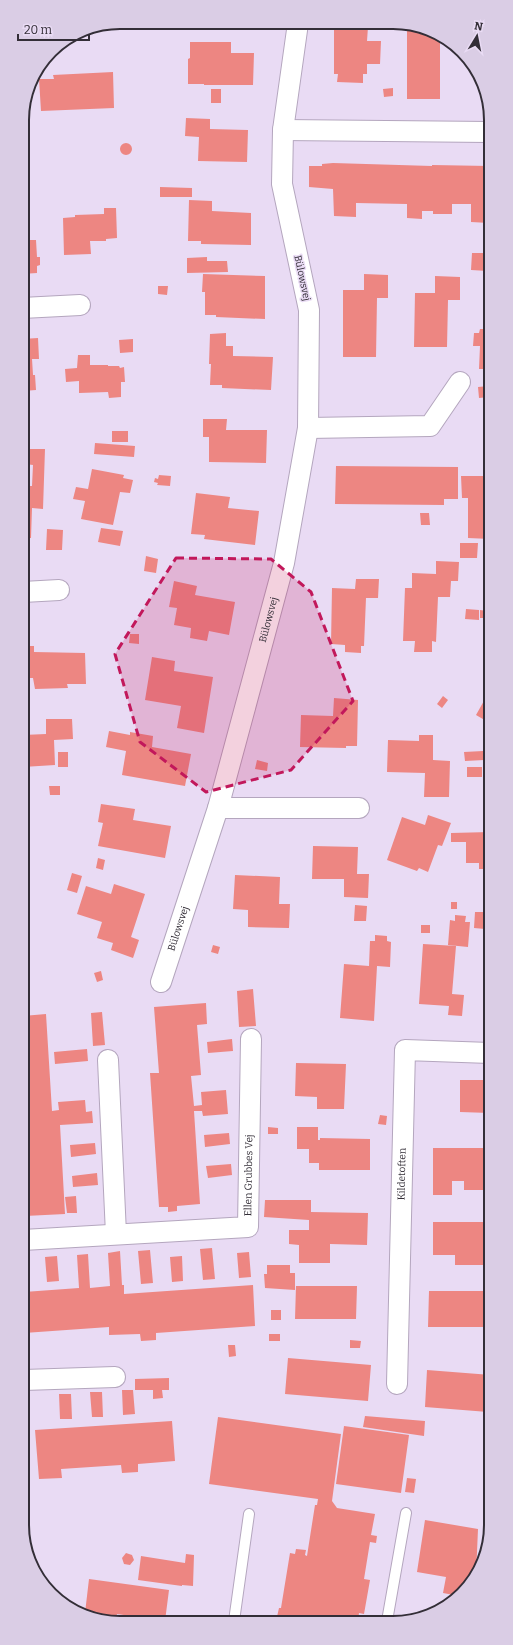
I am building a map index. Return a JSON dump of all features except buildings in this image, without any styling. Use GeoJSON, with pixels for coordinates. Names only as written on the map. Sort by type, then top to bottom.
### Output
{"type":"FeatureCollection","features":[{"type":"Feature","properties":{"kind":"street","name":"Bülowsvej"},"geometry":{"type":"LineString","coordinates":[[161,982],[218,808],[284,563],[308,428],[309,310],[282,184],[283,130],[297,29]]}},
{"type":"Feature","properties":{"kind":"street"},"geometry":{"type":"LineString","coordinates":[[283,130],[484,132]]}},
{"type":"Feature","properties":{"kind":"street"},"geometry":{"type":"LineString","coordinates":[[29,308],[80,305]]}},
{"type":"Feature","properties":{"kind":"street"},"geometry":{"type":"LineString","coordinates":[[308,428],[430,426],[460,382]]}},
{"type":"Feature","properties":{"kind":"street"},"geometry":{"type":"LineString","coordinates":[[29,592],[59,590]]}},
{"type":"Feature","properties":{"kind":"street"},"geometry":{"type":"LineString","coordinates":[[218,808],[359,808]]}},
{"type":"Feature","properties":{"kind":"street","name":"Ellen Grubbes Vej"},"geometry":{"type":"LineString","coordinates":[[29,1240],[248,1227],[251,1039]]}},
{"type":"Feature","properties":{"kind":"street","name":"Kildetoften"},"geometry":{"type":"LineString","coordinates":[[397,1384],[405,1050],[484,1052]]}},
{"type":"Feature","properties":{"kind":"street"},"geometry":{"type":"LineString","coordinates":[[108,1060],[116,1234]]}},
{"type":"Feature","properties":{"kind":"street"},"geometry":{"type":"LineString","coordinates":[[29,1380],[115,1377]]}},
{"type":"Feature","properties":{"kind":"lane"},"geometry":{"type":"LineString","coordinates":[[388,1616],[406,1513]]}},
{"type":"Feature","properties":{"kind":"lane"},"geometry":{"type":"LineString","coordinates":[[235,1616],[249,1514]]}},
{"type":"Feature","properties":{"kind":"highlighted area"},"geometry":{"type":"Polygon","coordinates":[[[176,558],[271,559],[311,592],[353,701],[291,770],[206,792],[140,742],[115,654],[176,558]]]}}]}
